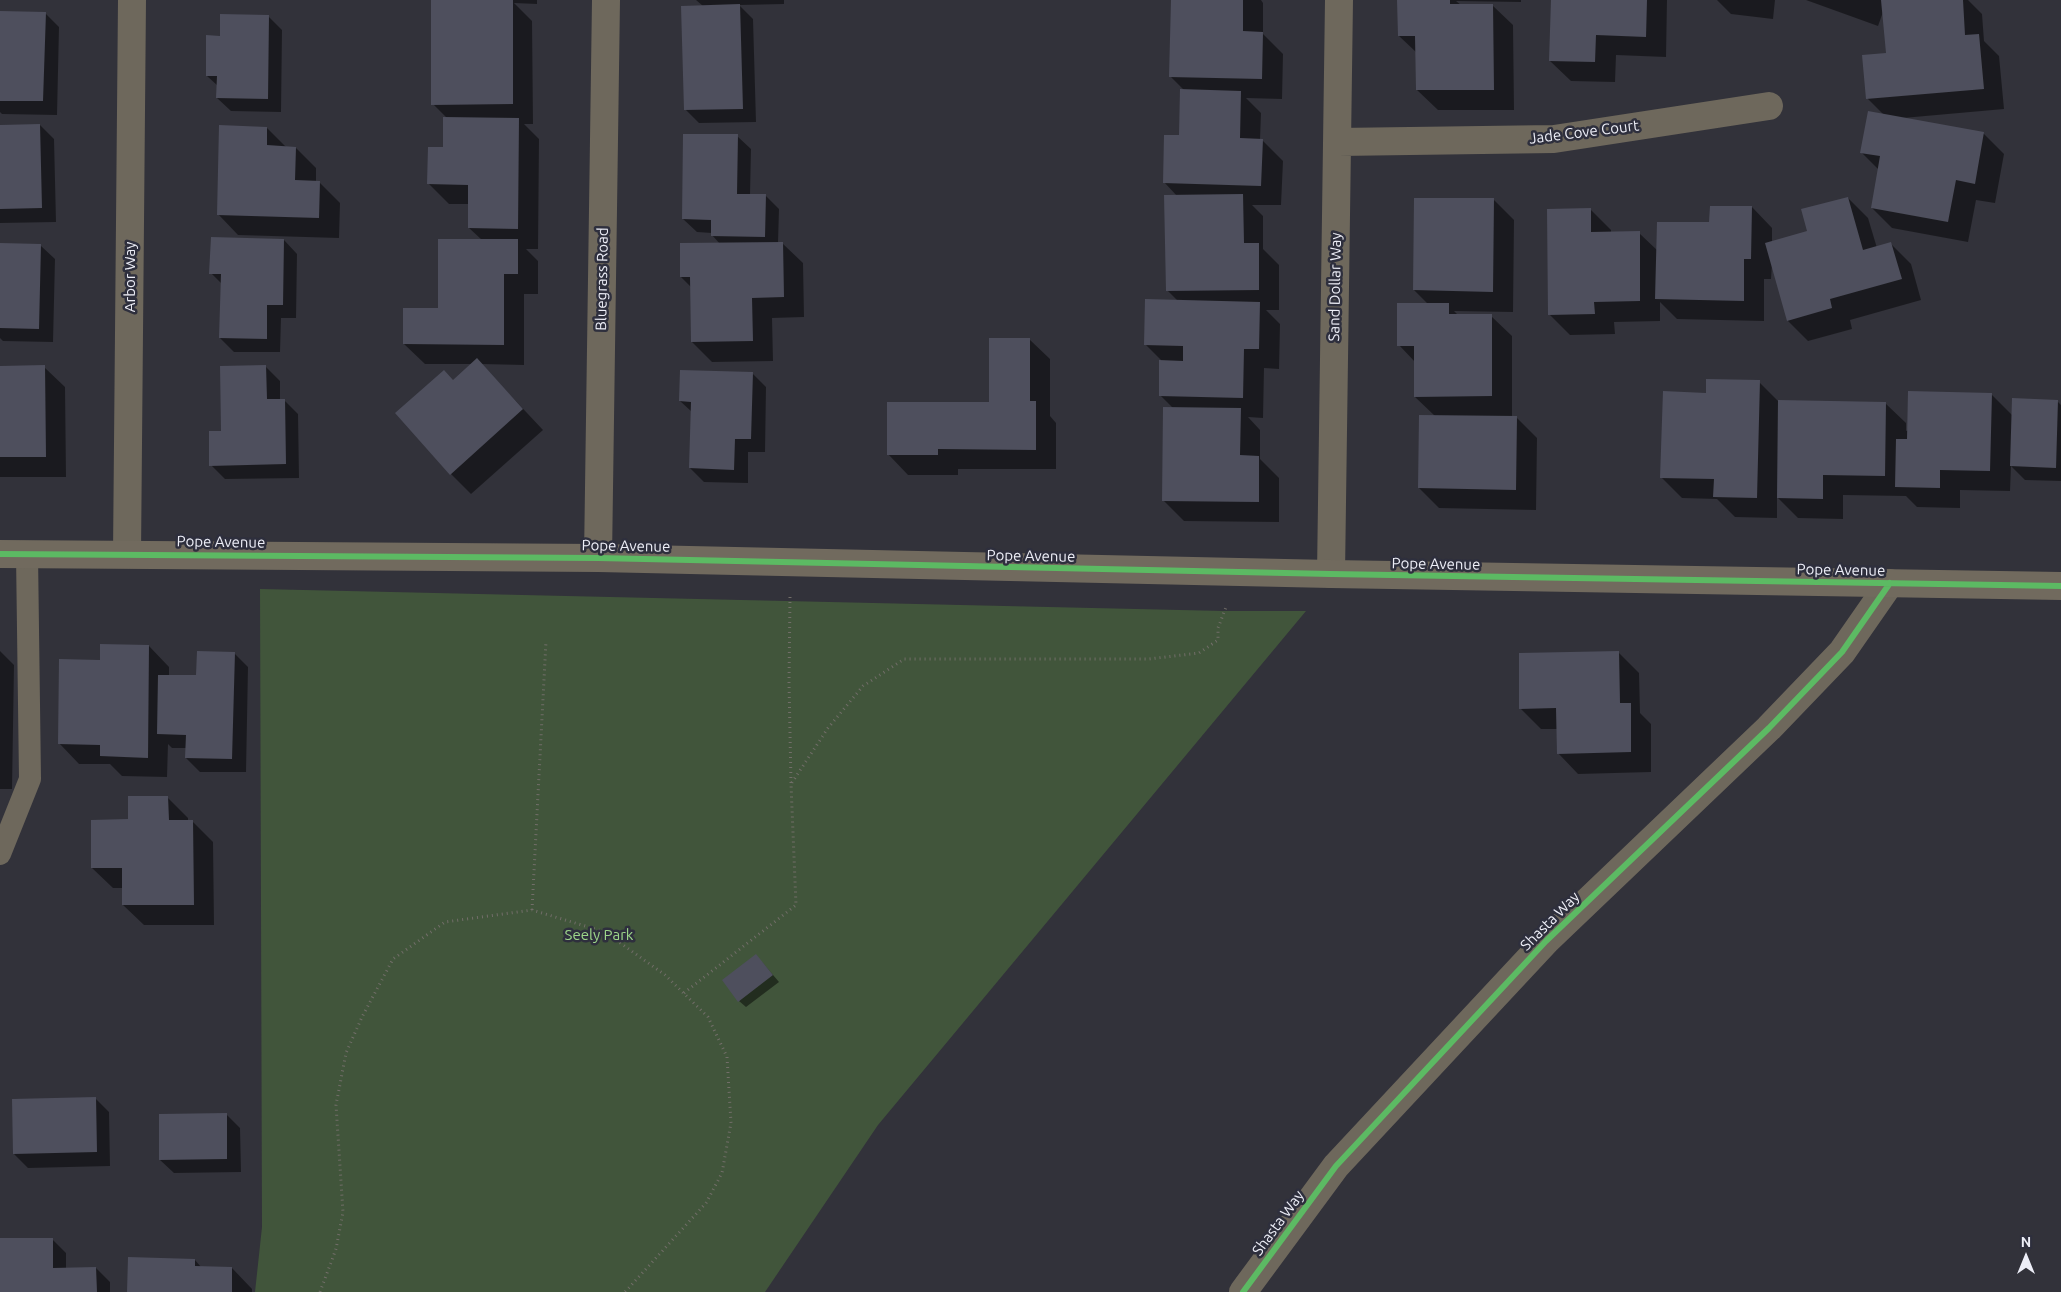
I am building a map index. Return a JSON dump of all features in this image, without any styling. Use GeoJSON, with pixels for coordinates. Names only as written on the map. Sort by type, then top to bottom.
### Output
{"type":"FeatureCollection","features":[{"type":"Feature","properties":{"kind":"street","name":"Arbor Way"},"geometry":{"type":"LineString","coordinates":[[127,554],[132,0]]}},
{"type":"Feature","properties":{"kind":"street","name":"Bluegrass Road"},"geometry":{"type":"LineString","coordinates":[[598,558],[606,0]]}},
{"type":"Feature","properties":{"kind":"street","name":"Sand Dollar Way"},"geometry":{"type":"LineString","coordinates":[[1331,574],[1339,0]]}},
{"type":"Feature","properties":{"kind":"street","name":"Jade Cove Court"},"geometry":{"type":"LineString","coordinates":[[1338,142],[1554,139],[1769,106]]}},
{"type":"Feature","properties":{"kind":"street","name":"Pope Avenue"},"geometry":{"type":"LineString","coordinates":[[0,554],[598,558],[1331,574],[2061,586]]}},
{"type":"Feature","properties":{"kind":"street","name":"Shasta Way"},"geometry":{"type":"LineString","coordinates":[[1243,1292],[1336,1166],[1546,941],[1768,728],[1842,652],[1890,583]]}},
{"type":"Feature","properties":{"kind":"lane"},"geometry":{"type":"LineString","coordinates":[[0,854],[30,779],[27,554]]}},
{"type":"Feature","properties":{"kind":"path"},"geometry":{"type":"LineString","coordinates":[[684,993],[796,905],[789,682],[791,563]]}},
{"type":"Feature","properties":{"kind":"path"},"geometry":{"type":"LineString","coordinates":[[791,784],[828,728],[863,686],[904,659],[1149,659],[1199,653],[1218,640],[1218,628],[1236,572]]}},
{"type":"Feature","properties":{"kind":"path"},"geometry":{"type":"LineString","coordinates":[[532,910],[546,641]]}},
{"type":"Feature","properties":{"kind":"path"},"geometry":{"type":"LineString","coordinates":[[320,1292],[336,1249],[343,1212],[336,1105],[346,1053],[362,1017],[393,959],[445,922],[532,910],[606,932],[665,975],[708,1017],[727,1057],[731,1123],[722,1173],[706,1203],[624,1292]]}},
{"type":"Feature","properties":{"kind":"green space","name":"Seely Park"},"geometry":{"type":"Polygon","coordinates":[[[260,589],[1224,611],[1306,611],[878,1125],[765,1292],[255,1292],[262,1227],[260,589]]]}},
{"type":"Feature","properties":{"kind":"building"},"geometry":{"type":"Polygon","coordinates":[[[431,0],[513,0],[513,104],[431,105],[431,0]]]}},
{"type":"Feature","properties":{"kind":"building"},"geometry":{"type":"Polygon","coordinates":[[[1171,0],[1243,0],[1243,31],[1263,32],[1262,79],[1169,77],[1171,0]]]}},
{"type":"Feature","properties":{"kind":"building"},"geometry":{"type":"Polygon","coordinates":[[[1397,0],[1450,0],[1450,4],[1493,4],[1494,90],[1416,90],[1415,36],[1398,36],[1397,0]]]}},
{"type":"Feature","properties":{"kind":"building"},"geometry":{"type":"Polygon","coordinates":[[[1551,0],[1647,0],[1646,37],[1596,35],[1595,62],[1549,61],[1551,0]]]}},
{"type":"Feature","properties":{"kind":"building"},"geometry":{"type":"Polygon","coordinates":[[[1881,0],[1963,0],[1965,35],[1979,34],[1984,89],[1866,99],[1862,55],[1886,53],[1881,0]]]}},
{"type":"Feature","properties":{"kind":"building"},"geometry":{"type":"Polygon","coordinates":[[[740,4],[743,109],[684,110],[681,6],[740,4]]]}},
{"type":"Feature","properties":{"kind":"building"},"geometry":{"type":"Polygon","coordinates":[[[0,11],[46,12],[43,101],[0,101],[0,11]]]}},
{"type":"Feature","properties":{"kind":"building"},"geometry":{"type":"Polygon","coordinates":[[[220,14],[269,15],[268,99],[216,98],[217,76],[206,76],[206,35],[220,36],[220,14]]]}},
{"type":"Feature","properties":{"kind":"building"},"geometry":{"type":"Polygon","coordinates":[[[1180,89],[1241,91],[1240,138],[1263,139],[1261,186],[1163,183],[1164,135],[1179,135],[1180,89]]]}},
{"type":"Feature","properties":{"kind":"building"},"geometry":{"type":"Polygon","coordinates":[[[1868,111],[1984,132],[1975,184],[1956,180],[1948,222],[1871,208],[1880,156],[1860,153],[1868,111]]]}},
{"type":"Feature","properties":{"kind":"building"},"geometry":{"type":"Polygon","coordinates":[[[443,117],[519,118],[518,229],[468,228],[468,185],[427,184],[428,147],[443,147],[443,117]]]}},
{"type":"Feature","properties":{"kind":"building"},"geometry":{"type":"Polygon","coordinates":[[[40,124],[42,208],[0,209],[0,125],[40,124]]]}},
{"type":"Feature","properties":{"kind":"building"},"geometry":{"type":"Polygon","coordinates":[[[219,125],[267,127],[267,145],[296,147],[295,180],[320,181],[319,218],[217,215],[219,125]]]}},
{"type":"Feature","properties":{"kind":"building"},"geometry":{"type":"Polygon","coordinates":[[[683,134],[738,134],[737,194],[766,194],[765,237],[711,236],[711,220],[682,219],[683,134]]]}},
{"type":"Feature","properties":{"kind":"building"},"geometry":{"type":"Polygon","coordinates":[[[1243,194],[1244,243],[1259,243],[1259,290],[1166,291],[1164,195],[1243,194]]]}},
{"type":"Feature","properties":{"kind":"building"},"geometry":{"type":"Polygon","coordinates":[[[1848,197],[1863,250],[1891,242],[1902,279],[1830,299],[1832,308],[1787,321],[1765,243],[1807,231],[1801,209],[1848,197]]]}},
{"type":"Feature","properties":{"kind":"building"},"geometry":{"type":"Polygon","coordinates":[[[1414,198],[1494,198],[1493,292],[1413,290],[1414,198]]]}},
{"type":"Feature","properties":{"kind":"building"},"geometry":{"type":"Polygon","coordinates":[[[1710,206],[1752,206],[1751,259],[1744,259],[1744,301],[1655,299],[1657,222],[1709,222],[1710,206]]]}},
{"type":"Feature","properties":{"kind":"building"},"geometry":{"type":"Polygon","coordinates":[[[1591,208],[1591,232],[1640,231],[1640,301],[1594,302],[1595,314],[1548,315],[1547,209],[1591,208]]]}},
{"type":"Feature","properties":{"kind":"building"},"geometry":{"type":"Polygon","coordinates":[[[211,237],[284,239],[283,305],[267,305],[267,339],[219,338],[221,274],[209,274],[211,237]]]}},
{"type":"Feature","properties":{"kind":"building"},"geometry":{"type":"Polygon","coordinates":[[[438,239],[518,239],[518,274],[504,274],[504,345],[403,344],[403,308],[438,308],[438,239]]]}},
{"type":"Feature","properties":{"kind":"building"},"geometry":{"type":"Polygon","coordinates":[[[783,242],[784,297],[752,298],[753,341],[691,342],[690,277],[680,277],[680,243],[783,242]]]}},
{"type":"Feature","properties":{"kind":"building"},"geometry":{"type":"Polygon","coordinates":[[[0,243],[41,244],[39,329],[0,328],[0,243]]]}},
{"type":"Feature","properties":{"kind":"building"},"geometry":{"type":"Polygon","coordinates":[[[1145,299],[1260,302],[1259,349],[1244,349],[1243,398],[1159,396],[1159,360],[1183,361],[1183,346],[1144,345],[1145,299]]]}},
{"type":"Feature","properties":{"kind":"building"},"geometry":{"type":"Polygon","coordinates":[[[1397,303],[1449,303],[1449,314],[1492,314],[1492,396],[1414,397],[1414,346],[1397,346],[1397,303]]]}},
{"type":"Feature","properties":{"kind":"building"},"geometry":{"type":"Polygon","coordinates":[[[989,338],[1030,338],[1030,401],[1036,401],[1036,450],[938,449],[938,455],[887,455],[887,402],[989,402],[989,338]]]}},
{"type":"Feature","properties":{"kind":"building"},"geometry":{"type":"Polygon","coordinates":[[[477,358],[523,409],[450,475],[395,413],[444,370],[453,380],[477,358]]]}},
{"type":"Feature","properties":{"kind":"building"},"geometry":{"type":"Polygon","coordinates":[[[45,365],[46,457],[0,457],[0,366],[45,365]]]}},
{"type":"Feature","properties":{"kind":"building"},"geometry":{"type":"Polygon","coordinates":[[[266,365],[267,399],[285,399],[286,464],[209,466],[209,431],[221,431],[220,366],[266,365]]]}},
{"type":"Feature","properties":{"kind":"building"},"geometry":{"type":"Polygon","coordinates":[[[680,370],[753,372],[751,439],[735,439],[734,470],[689,468],[691,402],[679,401],[680,370]]]}},
{"type":"Feature","properties":{"kind":"building"},"geometry":{"type":"Polygon","coordinates":[[[1706,379],[1760,380],[1757,498],[1713,497],[1714,479],[1660,478],[1663,391],[1706,393],[1706,379]]]}},
{"type":"Feature","properties":{"kind":"building"},"geometry":{"type":"Polygon","coordinates":[[[1908,391],[1992,393],[1990,471],[1940,470],[1940,488],[1895,487],[1896,439],[1907,439],[1908,391]]]}},
{"type":"Feature","properties":{"kind":"building"},"geometry":{"type":"Polygon","coordinates":[[[2012,398],[2058,400],[2056,468],[2010,466],[2012,398]]]}},
{"type":"Feature","properties":{"kind":"building"},"geometry":{"type":"Polygon","coordinates":[[[1778,400],[1886,402],[1885,476],[1823,475],[1823,499],[1777,498],[1778,400]]]}},
{"type":"Feature","properties":{"kind":"building"},"geometry":{"type":"Polygon","coordinates":[[[1163,407],[1241,408],[1240,455],[1259,456],[1259,502],[1162,501],[1163,407]]]}},
{"type":"Feature","properties":{"kind":"building"},"geometry":{"type":"Polygon","coordinates":[[[1419,415],[1517,416],[1516,490],[1418,488],[1419,415]]]}},
{"type":"Feature","properties":{"kind":"building"},"geometry":{"type":"Polygon","coordinates":[[[100,644],[149,645],[148,758],[100,756],[100,745],[58,744],[59,659],[100,660],[100,644]]]}},
{"type":"Feature","properties":{"kind":"building"},"geometry":{"type":"Polygon","coordinates":[[[197,651],[235,652],[232,759],[185,758],[186,735],[157,734],[158,675],[196,675],[197,651]]]}},
{"type":"Feature","properties":{"kind":"building"},"geometry":{"type":"Polygon","coordinates":[[[1619,651],[1620,703],[1631,703],[1631,752],[1557,754],[1556,708],[1519,709],[1519,653],[1619,651]]]}},
{"type":"Feature","properties":{"kind":"building"},"geometry":{"type":"Polygon","coordinates":[[[128,796],[168,796],[169,820],[193,820],[194,905],[122,905],[122,868],[91,868],[91,820],[128,819],[128,796]]]}},
{"type":"Feature","properties":{"kind":"building"},"geometry":{"type":"Polygon","coordinates":[[[756,954],[773,975],[738,1002],[722,980],[756,954]]]}},
{"type":"Feature","properties":{"kind":"building"},"geometry":{"type":"Polygon","coordinates":[[[96,1097],[97,1152],[13,1154],[12,1099],[96,1097]]]}},
{"type":"Feature","properties":{"kind":"building"},"geometry":{"type":"Polygon","coordinates":[[[227,1113],[227,1159],[159,1160],[159,1114],[227,1113]]]}},
{"type":"Feature","properties":{"kind":"building"},"geometry":{"type":"Polygon","coordinates":[[[0,1238],[53,1238],[53,1268],[96,1267],[97,1292],[0,1292],[0,1238]]]}},
{"type":"Feature","properties":{"kind":"building"},"geometry":{"type":"Polygon","coordinates":[[[128,1257],[195,1259],[195,1266],[232,1267],[232,1292],[127,1292],[128,1257]]]}},
{"type":"Feature","properties":{"kind":"cycle path"},"geometry":{"type":"LineString","coordinates":[[0,554],[598,558],[1331,574],[2061,586]]}},
{"type":"Feature","properties":{"kind":"cycle path"},"geometry":{"type":"LineString","coordinates":[[1243,1292],[1336,1166],[1546,941],[1769,728],[1842,652],[1890,583]]}}]}
